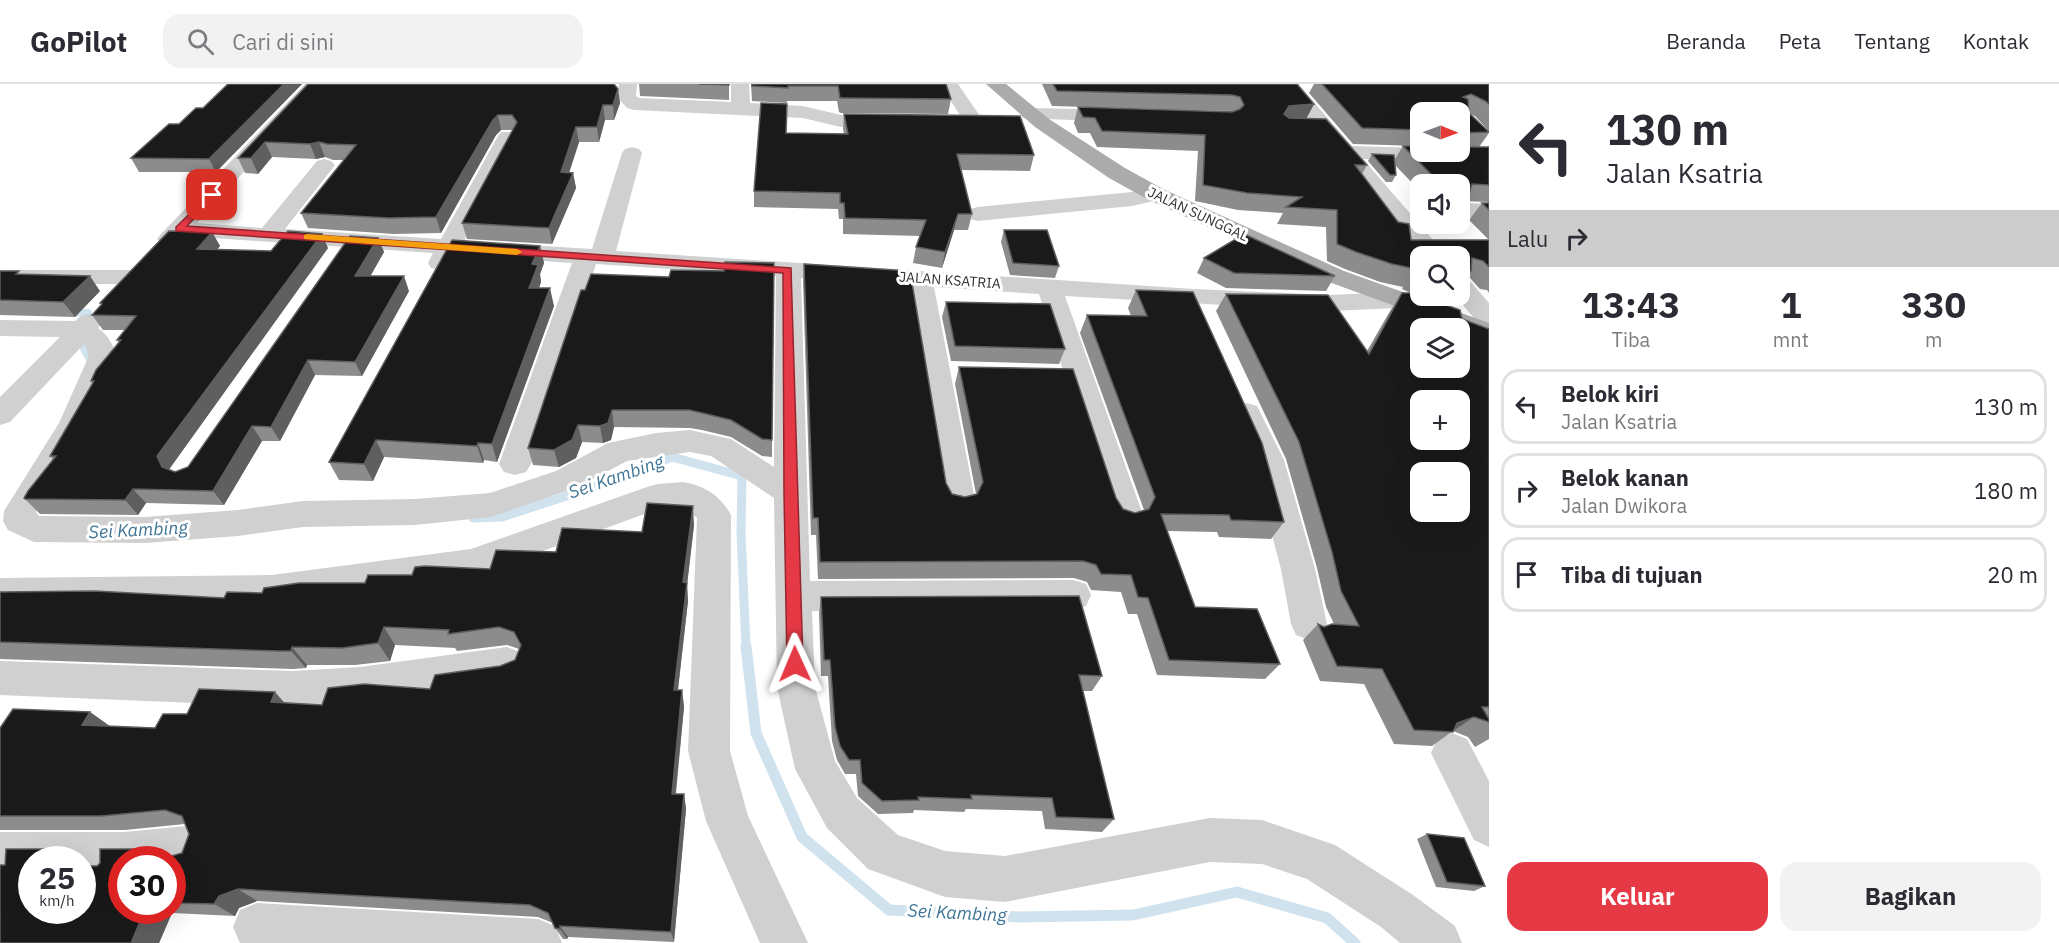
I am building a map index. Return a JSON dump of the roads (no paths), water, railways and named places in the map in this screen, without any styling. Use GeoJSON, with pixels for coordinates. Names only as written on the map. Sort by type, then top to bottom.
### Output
{"type":"FeatureCollection","features":[{"type":"Feature","properties":{"kind":"main road","name":"JALAN SUNGGAL"},"geometry":{"type":"LineString","coordinates":[[995,84],[1020,120],[1155,194],[1335,276],[1489,332]]}},
{"type":"Feature","properties":{"kind":"street"},"geometry":{"type":"LineString","coordinates":[[8,404],[179,229],[315,84]]}},
{"type":"Feature","properties":{"kind":"street"},"geometry":{"type":"LineString","coordinates":[[628,84],[626,98],[634,104],[803,112],[841,121],[908,122]]}},
{"type":"Feature","properties":{"kind":"street"},"geometry":{"type":"LineString","coordinates":[[740,84],[741,108]]}},
{"type":"Feature","properties":{"kind":"street"},"geometry":{"type":"LineString","coordinates":[[949,84],[974,122]]}},
{"type":"Feature","properties":{"kind":"street"},"geometry":{"type":"LineString","coordinates":[[1289,85],[1313,85]]}},
{"type":"Feature","properties":{"kind":"street"},"geometry":{"type":"LineString","coordinates":[[1289,85],[1426,246]]}},
{"type":"Feature","properties":{"kind":"street"},"geometry":{"type":"LineString","coordinates":[[952,122],[1144,117]]}},
{"type":"Feature","properties":{"kind":"street"},"geometry":{"type":"LineString","coordinates":[[1298,128],[1326,127]]}},
{"type":"Feature","properties":{"kind":"street"},"geometry":{"type":"LineString","coordinates":[[427,287],[508,136]]}},
{"type":"Feature","properties":{"kind":"street"},"geometry":{"type":"LineString","coordinates":[[515,464],[632,153]]}},
{"type":"Feature","properties":{"kind":"street"},"geometry":{"type":"LineString","coordinates":[[1349,153],[1489,156]]}},
{"type":"Feature","properties":{"kind":"street"},"geometry":{"type":"LineString","coordinates":[[269,234],[324,165]]}},
{"type":"Feature","properties":{"kind":"street"},"geometry":{"type":"LineString","coordinates":[[978,214],[1120,200],[1155,194]]}},
{"type":"Feature","properties":{"kind":"street"},"geometry":{"type":"LineString","coordinates":[[1394,208],[1410,209]]}},
{"type":"Feature","properties":{"kind":"street"},"geometry":{"type":"LineString","coordinates":[[1470,210],[1489,211]]}},
{"type":"Feature","properties":{"kind":"street","name":"JALAN KSATRIA"},"geometry":{"type":"LineString","coordinates":[[179,229],[1194,297],[1330,303],[1397,300]]}},
{"type":"Feature","properties":{"kind":"street"},"geometry":{"type":"LineString","coordinates":[[332,264],[349,239]]}},
{"type":"Feature","properties":{"kind":"street"},"geometry":{"type":"LineString","coordinates":[[0,277],[144,264]]}},
{"type":"Feature","properties":{"kind":"street"},"geometry":{"type":"LineString","coordinates":[[788,270],[790,493],[796,687],[816,769],[842,813],[884,853],[945,874],[1005,879],[1210,840],[1262,842],[1319,861],[1397,911],[1438,943]]}},
{"type":"Feature","properties":{"kind":"street"},"geometry":{"type":"LineString","coordinates":[[920,278],[948,373],[959,500]]}},
{"type":"Feature","properties":{"kind":"street"},"geometry":{"type":"LineString","coordinates":[[1049,287],[1066,375],[1126,515]]}},
{"type":"Feature","properties":{"kind":"street"},"geometry":{"type":"LineString","coordinates":[[1194,297],[1209,329]]}},
{"type":"Feature","properties":{"kind":"street"},"geometry":{"type":"LineString","coordinates":[[1470,297],[1489,319]]}},
{"type":"Feature","properties":{"kind":"street"},"geometry":{"type":"LineString","coordinates":[[0,327],[77,335],[100,344],[102,358],[73,425],[20,511],[20,521],[34,529],[145,530],[238,523],[303,514],[415,512],[491,505],[567,479],[619,451],[690,441],[720,447],[790,493]]}},
{"type":"Feature","properties":{"kind":"street"},"geometry":{"type":"LineString","coordinates":[[1233,384],[1268,460],[1298,569],[1309,624]]}},
{"type":"Feature","properties":{"kind":"street"},"geometry":{"type":"LineString","coordinates":[[0,593],[272,590],[471,563],[658,496],[685,493],[703,502],[714,515],[709,751],[728,821],[784,943]]}},
{"type":"Feature","properties":{"kind":"street"},"geometry":{"type":"LineString","coordinates":[[794,596],[1073,595]]}},
{"type":"Feature","properties":{"kind":"street"},"geometry":{"type":"LineString","coordinates":[[0,678],[293,689],[360,684],[507,664]]}},
{"type":"Feature","properties":{"kind":"street"},"geometry":{"type":"LineString","coordinates":[[1452,753],[1489,825]]}},
{"type":"Feature","properties":{"kind":"street"},"geometry":{"type":"LineString","coordinates":[[0,854],[108,854]]}},
{"type":"Feature","properties":{"kind":"street"},"geometry":{"type":"LineString","coordinates":[[257,927],[538,943]]}},
{"type":"Feature","properties":{"kind":"waterway","name":"Sei Kambing"},"geometry":{"type":"LineString","coordinates":[[69,312],[88,313],[83,324]]}},
{"type":"Feature","properties":{"kind":"waterway","name":"Sei Kambing"},"geometry":{"type":"LineString","coordinates":[[78,337],[94,367]]}},
{"type":"Feature","properties":{"kind":"waterway","name":"Sei Kambing"},"geometry":{"type":"LineString","coordinates":[[473,518],[502,517],[588,489],[672,457],[742,476],[741,533],[746,647]]}},
{"type":"Feature","properties":{"kind":"waterway","name":"Sei Kambing"},"geometry":{"type":"LineString","coordinates":[[746,646],[756,733],[802,837],[889,910],[1020,917],[1133,915],[1237,892],[1327,918],[1355,943]]}}]}
